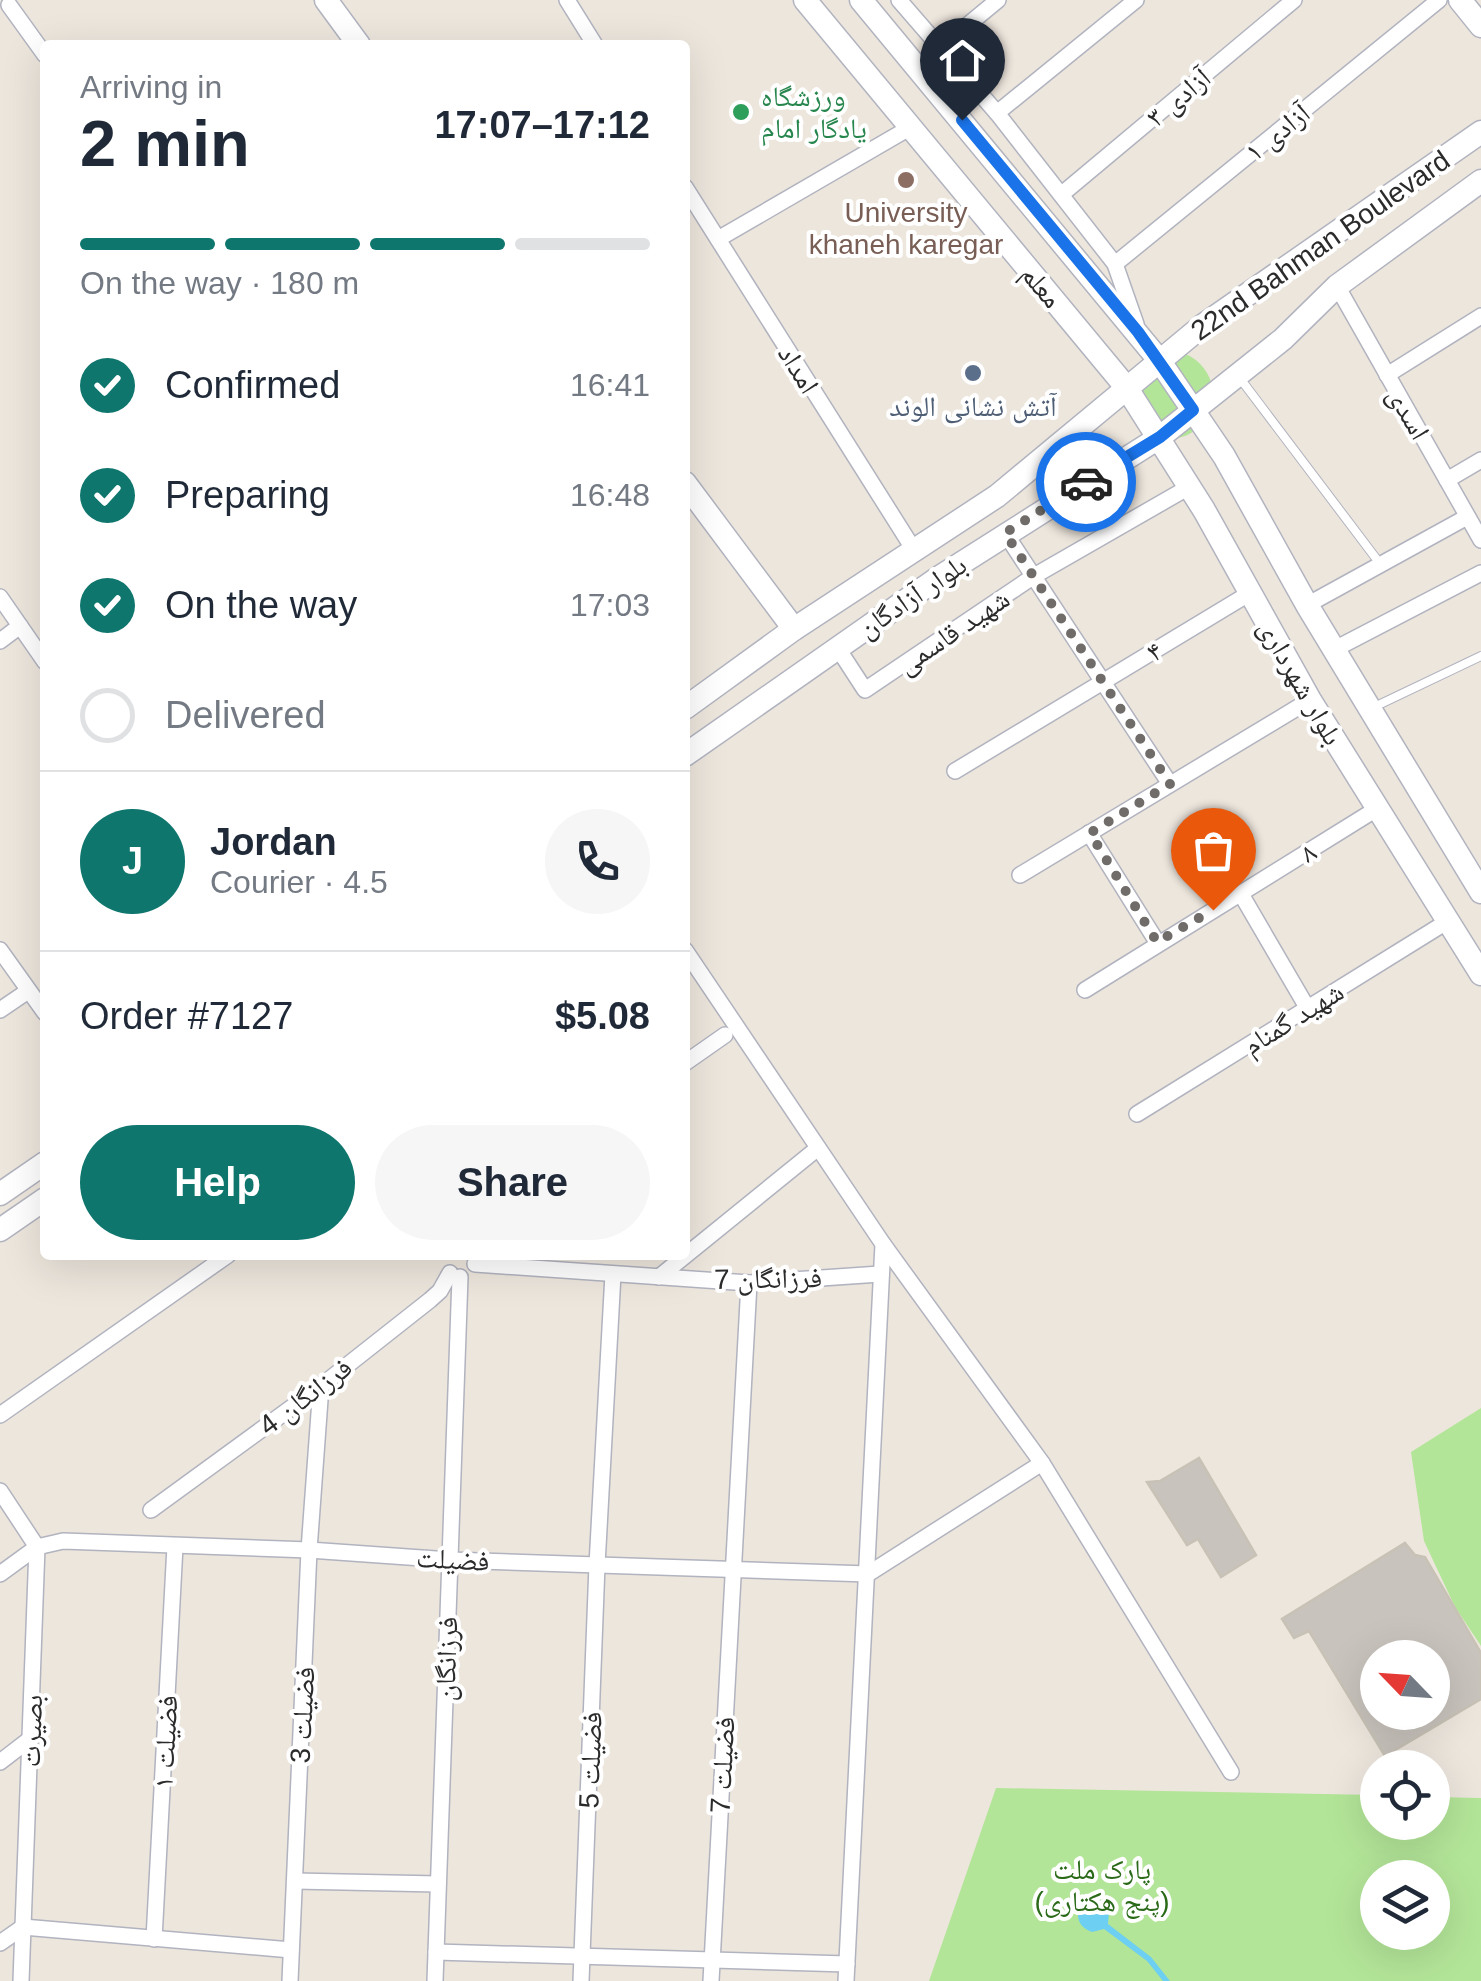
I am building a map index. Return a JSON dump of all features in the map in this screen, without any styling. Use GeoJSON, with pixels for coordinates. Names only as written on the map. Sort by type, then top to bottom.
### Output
{"type":"FeatureCollection","features":[{"type":"Feature","properties":{"kind":"street"},"geometry":{"type":"LineString","coordinates":[[326,0],[355,40]]}},
{"type":"Feature","properties":{"kind":"street"},"geometry":{"type":"LineString","coordinates":[[567,0],[593,40]]}},
{"type":"Feature","properties":{"kind":"street","name":"معلم"},"geometry":{"type":"LineString","coordinates":[[805,0],[1126,387]]}},
{"type":"Feature","properties":{"kind":"street","name":"بلوار شهرداری"},"geometry":{"type":"LineString","coordinates":[[862,0],[1159,360],[1224,456],[1306,605],[1481,892]]}},
{"type":"Feature","properties":{"kind":"street"},"geometry":{"type":"LineString","coordinates":[[900,0],[997,113],[1115,264],[1138,332]]}},
{"type":"Feature","properties":{"kind":"street"},"geometry":{"type":"LineString","coordinates":[[941,46],[998,0]]}},
{"type":"Feature","properties":{"kind":"street"},"geometry":{"type":"LineString","coordinates":[[997,113],[1136,0]]}},
{"type":"Feature","properties":{"kind":"street","name":"آزادی ۳"},"geometry":{"type":"LineString","coordinates":[[1062,194],[1294,0]]}},
{"type":"Feature","properties":{"kind":"street","name":"آزادی ۱"},"geometry":{"type":"LineString","coordinates":[[1115,264],[1440,0]]}},
{"type":"Feature","properties":{"kind":"street"},"geometry":{"type":"LineString","coordinates":[[9,5],[40,48]]}},
{"type":"Feature","properties":{"kind":"street"},"geometry":{"type":"LineString","coordinates":[[718,239],[910,127]]}},
{"type":"Feature","properties":{"kind":"street","name":"22nd Bahman Boulevard"},"geometry":{"type":"LineString","coordinates":[[1159,360],[1481,132]]}},
{"type":"Feature","properties":{"kind":"street","name":"22nd Bahman Boulevard"},"geometry":{"type":"LineString","coordinates":[[1193,410],[1283,339],[1337,286],[1481,181]]}},
{"type":"Feature","properties":{"kind":"street","name":"امداد"},"geometry":{"type":"LineString","coordinates":[[690,195],[914,550]]}},
{"type":"Feature","properties":{"kind":"street","name":"اسدی"},"geometry":{"type":"LineString","coordinates":[[1337,286],[1481,540]]}},
{"type":"Feature","properties":{"kind":"street"},"geometry":{"type":"LineString","coordinates":[[1387,374],[1481,316]]}},
{"type":"Feature","properties":{"kind":"street","name":"بلوار آزادگان"},"geometry":{"type":"LineString","coordinates":[[690,704],[794,629],[997,496],[1159,360]]}},
{"type":"Feature","properties":{"kind":"street","name":"بلوار شهرداری"},"geometry":{"type":"LineString","coordinates":[[1126,387],[1160,437],[1310,700],[1481,974]]}},
{"type":"Feature","properties":{"kind":"street","name":"بلوار آزادگان"},"geometry":{"type":"LineString","coordinates":[[690,751],[1005,533],[1160,437],[1193,410]]}},
{"type":"Feature","properties":{"kind":"street"},"geometry":{"type":"LineString","coordinates":[[1447,480],[1481,460]]}},
{"type":"Feature","properties":{"kind":"street","name":"شهید قاسمی"},"geometry":{"type":"LineString","coordinates":[[838,647],[865,690],[1034,576],[1189,487]]}},
{"type":"Feature","properties":{"kind":"street"},"geometry":{"type":"LineString","coordinates":[[690,490],[794,629]]}},
{"type":"Feature","properties":{"kind":"street"},"geometry":{"type":"LineString","coordinates":[[1306,605],[1468,517]]}},
{"type":"Feature","properties":{"kind":"street"},"geometry":{"type":"LineString","coordinates":[[1005,533],[1170,784]]}},
{"type":"Feature","properties":{"kind":"street"},"geometry":{"type":"LineString","coordinates":[[1333,650],[1481,573]]}},
{"type":"Feature","properties":{"kind":"street","name":"۴"},"geometry":{"type":"LineString","coordinates":[[955,772],[1250,593]]}},
{"type":"Feature","properties":{"kind":"street"},"geometry":{"type":"LineString","coordinates":[[0,597],[40,655]]}},
{"type":"Feature","properties":{"kind":"street"},"geometry":{"type":"LineString","coordinates":[[0,641],[20,626]]}},
{"type":"Feature","properties":{"kind":"street"},"geometry":{"type":"LineString","coordinates":[[1020,875],[1310,700]]}},
{"type":"Feature","properties":{"kind":"street","name":"۸"},"geometry":{"type":"LineString","coordinates":[[1085,990],[1378,808]]}},
{"type":"Feature","properties":{"kind":"street"},"geometry":{"type":"LineString","coordinates":[[1090,833],[1157,942]]}},
{"type":"Feature","properties":{"kind":"street"},"geometry":{"type":"LineString","coordinates":[[1241,894],[1308,1009]]}},
{"type":"Feature","properties":{"kind":"street","name":"شهید گمنام"},"geometry":{"type":"LineString","coordinates":[[1137,1114],[1448,921]]}},
{"type":"Feature","properties":{"kind":"street"},"geometry":{"type":"LineString","coordinates":[[0,950],[40,1007]]}},
{"type":"Feature","properties":{"kind":"street"},"geometry":{"type":"LineString","coordinates":[[690,957],[882,1244],[1042,1463],[1231,1772]]}},
{"type":"Feature","properties":{"kind":"street"},"geometry":{"type":"LineString","coordinates":[[0,1010],[28,990]]}},
{"type":"Feature","properties":{"kind":"street"},"geometry":{"type":"LineString","coordinates":[[690,1060],[725,1035]]}},
{"type":"Feature","properties":{"kind":"street"},"geometry":{"type":"LineString","coordinates":[[690,1252],[818,1148]]}},
{"type":"Feature","properties":{"kind":"street"},"geometry":{"type":"LineString","coordinates":[[0,1194],[40,1167]]}},
{"type":"Feature","properties":{"kind":"street"},"geometry":{"type":"LineString","coordinates":[[0,1230],[40,1202]]}},
{"type":"Feature","properties":{"kind":"street"},"geometry":{"type":"LineString","coordinates":[[846,1981],[882,1244]]}},
{"type":"Feature","properties":{"kind":"street"},"geometry":{"type":"LineString","coordinates":[[0,1415],[221,1260]]}},
{"type":"Feature","properties":{"kind":"street","name":"فرزانگان"},"geometry":{"type":"LineString","coordinates":[[435,1981],[450,1560],[455,1275],[445,1260]]}},
{"type":"Feature","properties":{"kind":"street","name":"فرزانگان 7"},"geometry":{"type":"LineString","coordinates":[[474,1260],[749,1283],[880,1274]]}},
{"type":"Feature","properties":{"kind":"street","name":"فرزانگان 4"},"geometry":{"type":"LineString","coordinates":[[151,1510],[320,1386],[440,1292],[455,1275],[470,1273],[474,1260]]}},
{"type":"Feature","properties":{"kind":"street"},"geometry":{"type":"LineString","coordinates":[[659,1277],[680,1260]]}},
{"type":"Feature","properties":{"kind":"street","name":"فضیلت 5"},"geometry":{"type":"LineString","coordinates":[[581,1981],[612,1274]]}},
{"type":"Feature","properties":{"kind":"street","name":"فضیلت 7"},"geometry":{"type":"LineString","coordinates":[[710,1981],[749,1283]]}},
{"type":"Feature","properties":{"kind":"street","name":"فضیلت 3"},"geometry":{"type":"LineString","coordinates":[[290,1981],[320,1386]]}},
{"type":"Feature","properties":{"kind":"street"},"geometry":{"type":"LineString","coordinates":[[868,1574],[1042,1463]]}},
{"type":"Feature","properties":{"kind":"street"},"geometry":{"type":"LineString","coordinates":[[0,1492],[38,1547],[0,1574]]}},
{"type":"Feature","properties":{"kind":"street","name":"فضیلت"},"geometry":{"type":"LineString","coordinates":[[38,1547],[63,1541],[734,1572],[868,1574]]}},
{"type":"Feature","properties":{"kind":"street","name":"فضیلت ۱"},"geometry":{"type":"LineString","coordinates":[[154,1938],[175,1546]]}},
{"type":"Feature","properties":{"kind":"street","name":"بصیرت"},"geometry":{"type":"LineString","coordinates":[[22,1981],[38,1547]]}},
{"type":"Feature","properties":{"kind":"street"},"geometry":{"type":"LineString","coordinates":[[0,1762],[30,1739]]}},
{"type":"Feature","properties":{"kind":"street"},"geometry":{"type":"LineString","coordinates":[[295,1881],[438,1884]]}},
{"type":"Feature","properties":{"kind":"street"},"geometry":{"type":"LineString","coordinates":[[0,1942],[24,1927],[291,1950]]}},
{"type":"Feature","properties":{"kind":"street"},"geometry":{"type":"LineString","coordinates":[[436,1952],[847,1964]]}},
{"type":"Feature","properties":{"kind":"lane"},"geometry":{"type":"LineString","coordinates":[[1238,376],[1381,565]]}},
{"type":"Feature","properties":{"kind":"lane"},"geometry":{"type":"LineString","coordinates":[[1371,708],[1481,656]]}},
{"type":"Feature","properties":{"kind":"green space"},"geometry":{"type":"Polygon","coordinates":[[[1160,351],[1178,351],[1194,358],[1206,370],[1213,395],[1206,420],[1194,432],[1178,439],[1160,439],[1144,432],[1132,420],[1125,404],[1125,386],[1132,370],[1144,358],[1160,351]]]}},
{"type":"Feature","properties":{"kind":"green space"},"geometry":{"type":"Polygon","coordinates":[[[1481,1408],[1481,1646],[1455,1607],[1424,1541],[1411,1452],[1481,1408]]]}},
{"type":"Feature","properties":{"kind":"green space","name":"پارک ملت (پنج هکتاری)"},"geometry":{"type":"Polygon","coordinates":[[[996,1788],[1360,1795],[1360,1840],[1450,1840],[1450,1797],[1481,1798],[1481,1981],[929,1981],[996,1788]]]}},
{"type":"Feature","properties":{"kind":"water"},"geometry":{"type":"Polygon","coordinates":[[[1095,1900],[1109,1911],[1108,1924],[1151,1957],[1170,1981],[1163,1981],[1147,1961],[1104,1929],[1092,1932],[1081,1924],[1080,1910],[1095,1900]]]}},
{"type":"Feature","properties":{"kind":"building"},"geometry":{"type":"Polygon","coordinates":[[[1199,1458],[1256,1555],[1221,1577],[1198,1539],[1187,1545],[1147,1482],[1160,1481],[1199,1458]]]}},
{"type":"Feature","properties":{"kind":"building"},"geometry":{"type":"Polygon","coordinates":[[[1405,1543],[1415,1555],[1425,1557],[1481,1653],[1481,1699],[1450,1717],[1450,1640],[1360,1640],[1360,1715],[1309,1631],[1294,1638],[1282,1619],[1405,1543]]]}},
{"type":"Feature","properties":{"kind":"building"},"geometry":{"type":"Polygon","coordinates":[[[1369,1730],[1429,1730],[1395,1750],[1381,1750],[1369,1730]]]}},
{"type":"Feature","properties":{"kind":"way so far"},"geometry":{"type":"LineString","coordinates":[[1086,482],[1005,533],[1170,784],[1090,833],[1157,942],[1213,910]]}},
{"type":"Feature","properties":{"kind":"place","name":"ورزشگاه یادگار امام"},"geometry":{"type":"Point","coordinates":[741,112]}},
{"type":"Feature","properties":{"kind":"place","name":"University khaneh karegar"},"geometry":{"type":"Point","coordinates":[906,180]}},
{"type":"Feature","properties":{"kind":"place","name":"آتش نشانی الوند"},"geometry":{"type":"Point","coordinates":[973,373]}},
{"type":"Feature","properties":{"kind":"route"},"geometry":{"type":"LineString","coordinates":[[962,120],[1138,332],[1193,410],[1160,437],[1086,482]]}}]}
